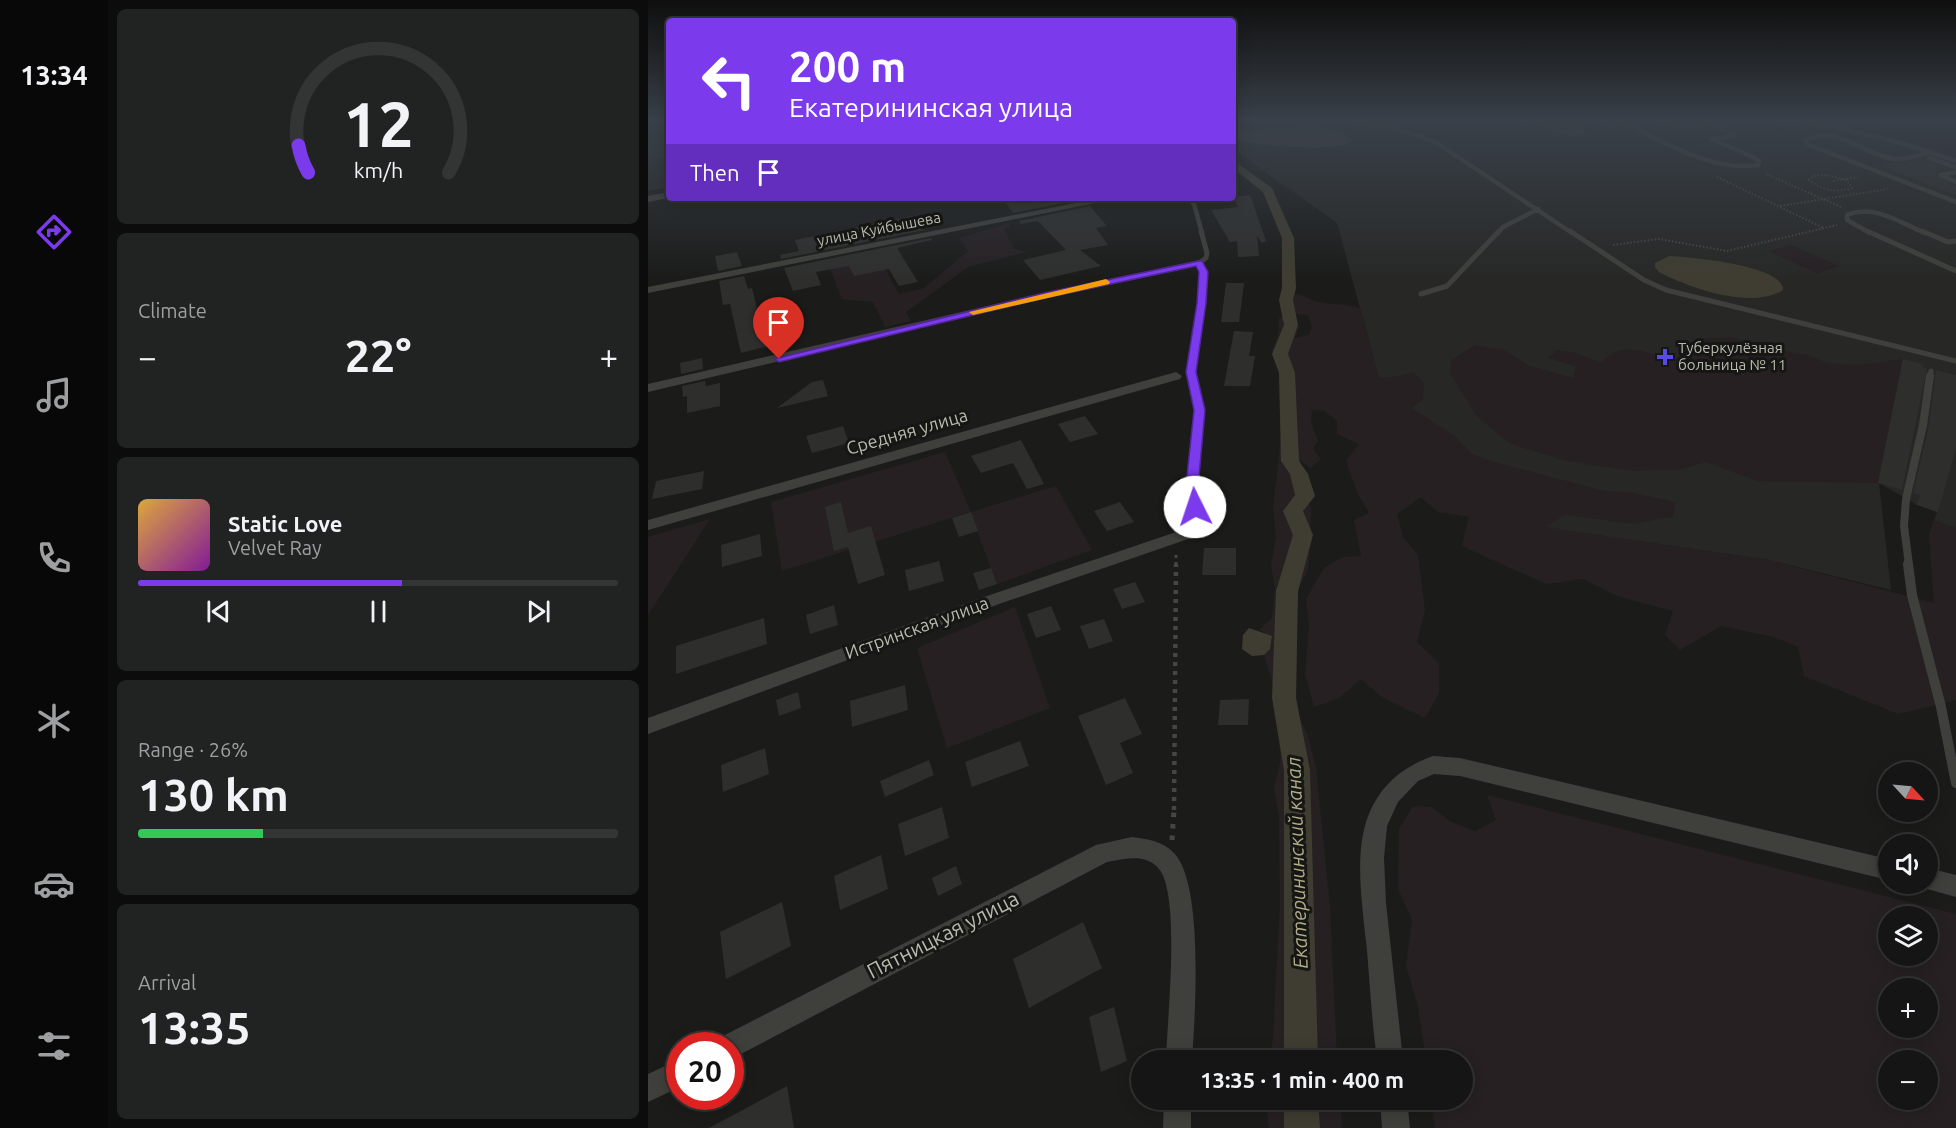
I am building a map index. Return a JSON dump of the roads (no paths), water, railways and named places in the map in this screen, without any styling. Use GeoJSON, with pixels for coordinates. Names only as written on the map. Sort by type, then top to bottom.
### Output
{"type":"FeatureCollection","features":[{"type":"Feature","properties":{"kind":"street"},"geometry":{"type":"LineString","coordinates":[[648,199],[666,196]]}},
{"type":"Feature","properties":{"kind":"street","name":"улица Куйбышева"},"geometry":{"type":"LineString","coordinates":[[648,290],[1100,201]]}},
{"type":"Feature","properties":{"kind":"street"},"geometry":{"type":"LineString","coordinates":[[648,388],[1044,296],[1199,263]]}},
{"type":"Feature","properties":{"kind":"street","name":"Средняя улица"},"geometry":{"type":"LineString","coordinates":[[648,525],[1176,376]]}},
{"type":"Feature","properties":{"kind":"street","name":"Истринская улица"},"geometry":{"type":"LineString","coordinates":[[648,726],[993,600],[1188,533]]}},
{"type":"Feature","properties":{"kind":"street"},"geometry":{"type":"LineString","coordinates":[[1389,1050],[1374,903],[1373,858],[1376,826],[1390,796],[1411,775],[1433,765],[1460,767],[1878,868]]}},
{"type":"Feature","properties":{"kind":"street","name":"Пятницкая улица"},"geometry":{"type":"LineString","coordinates":[[744,1039],[1104,852],[1132,846],[1149,850],[1165,860],[1177,877],[1183,909],[1179,1050]]}},
{"type":"Feature","properties":{"kind":"street"},"geometry":{"type":"LineString","coordinates":[[1938,882],[1956,886]]}},
{"type":"Feature","properties":{"kind":"street"},"geometry":{"type":"LineString","coordinates":[[648,1088],[666,1079]]}},
{"type":"Feature","properties":{"kind":"street"},"geometry":{"type":"LineString","coordinates":[[1177,1128],[1178,1110]]}},
{"type":"Feature","properties":{"kind":"street"},"geometry":{"type":"LineString","coordinates":[[1395,1110],[1396,1128]]}},
{"type":"Feature","properties":{"kind":"lane"},"geometry":{"type":"LineString","coordinates":[[1484,174],[1644,280],[1666,290],[1956,362]]}},
{"type":"Feature","properties":{"kind":"lane"},"geometry":{"type":"LineString","coordinates":[[1885,174],[1956,202]]}},
{"type":"Feature","properties":{"kind":"lane"},"geometry":{"type":"LineString","coordinates":[[1949,174],[1940,176],[1956,182]]}},
{"type":"Feature","properties":{"kind":"lane"},"geometry":{"type":"LineString","coordinates":[[1188,533],[1195,507],[1193,476],[1200,410],[1191,372],[1202,303],[1204,272],[1199,263],[1206,258],[1207,253],[1194,204],[1191,201]]}},
{"type":"Feature","properties":{"kind":"lane"},"geometry":{"type":"LineString","coordinates":[[1421,294],[1447,286],[1503,227],[1538,209]]}},
{"type":"Feature","properties":{"kind":"lane"},"geometry":{"type":"LineString","coordinates":[[1956,241],[1948,242],[1873,211],[1852,211],[1847,214],[1847,220],[1850,222],[1956,272]]}},
{"type":"Feature","properties":{"kind":"lane"},"geometry":{"type":"LineString","coordinates":[[1931,371],[1923,425],[1906,499],[1904,526],[1912,595],[1941,707],[1956,783]]}},
{"type":"Feature","properties":{"kind":"waterway","name":"Екатерининский канал"},"geometry":{"type":"LineString","coordinates":[[1247,174],[1268,190],[1288,238],[1289,288],[1286,300],[1291,325],[1280,354],[1287,373],[1290,461],[1299,474],[1305,496],[1293,511],[1303,535],[1287,591],[1284,698],[1297,770],[1301,1050]]}},
{"type":"Feature","properties":{"kind":"waterway","name":"Екатерининский канал"},"geometry":{"type":"LineString","coordinates":[[1301,1110],[1302,1128]]}},
{"type":"Feature","properties":{"kind":"place","name":"Туберкулёзная больница № 11"},"geometry":{"type":"Point","coordinates":[1665,357]}}]}
